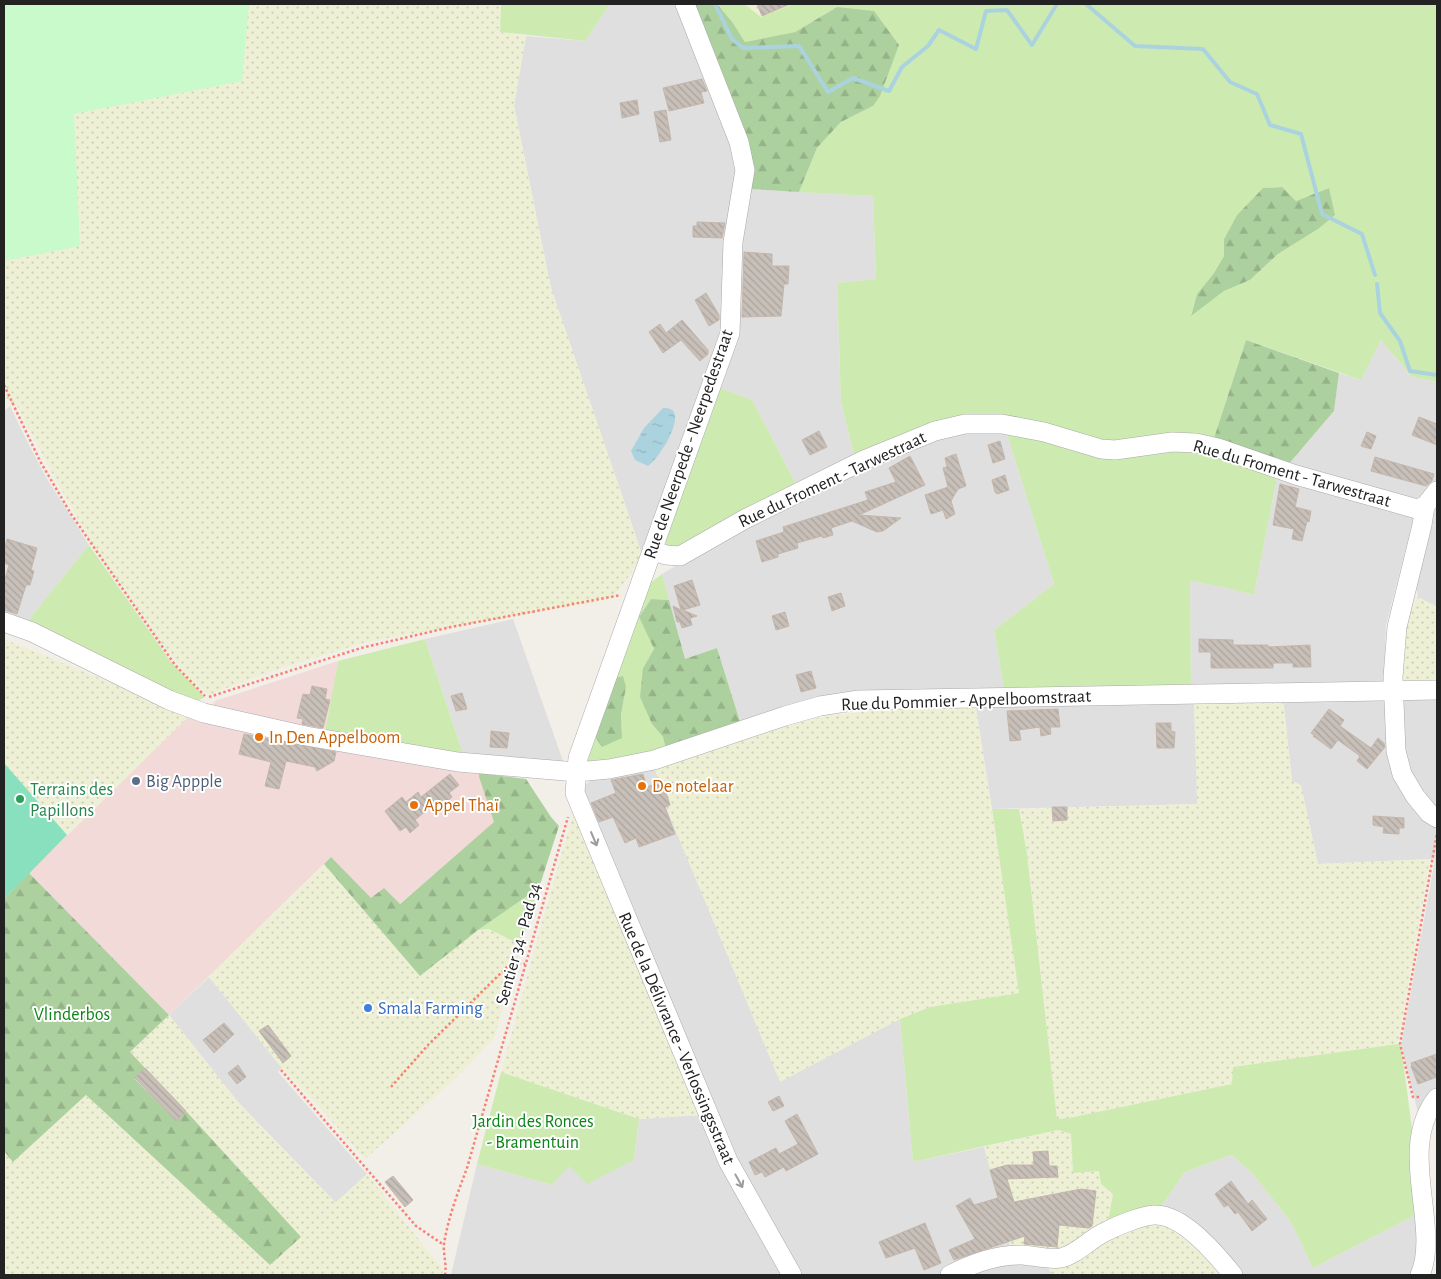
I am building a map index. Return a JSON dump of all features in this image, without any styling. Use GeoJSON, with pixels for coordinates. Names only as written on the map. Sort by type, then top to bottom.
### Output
{"type":"FeatureCollection","features":[{"type":"Feature","properties":{"kind":"street","name":"Rue de Neerpede - Neerpedestraat"},"geometry":{"type":"LineString","coordinates":[[575,794],[578,758],[730,333],[733,242],[745,170],[739,142],[685,4]]}},
{"type":"Feature","properties":{"kind":"street","name":"Rue du Froment - Tarwestraat"},"geometry":{"type":"LineString","coordinates":[[652,550],[666,555],[680,556],[745,519],[864,460],[935,431],[966,424],[1002,424],[1019,427],[1044,432],[1102,449],[1115,450],[1172,442],[1196,443],[1218,448],[1305,478],[1417,508],[1425,506]]}},
{"type":"Feature","properties":{"kind":"street"},"geometry":{"type":"LineString","coordinates":[[1437,491],[1425,506],[1397,627],[1393,677],[1396,751],[1402,774],[1415,796],[1429,813],[1437,818]]}},
{"type":"Feature","properties":{"kind":"street","name":"Rue du Pommier - Appelboomstraat"},"geometry":{"type":"LineString","coordinates":[[4,622],[32,632],[168,700],[204,713],[306,736],[458,762],[577,772],[609,769],[654,760],[785,716],[820,706],[859,700],[1437,690]]}},
{"type":"Feature","properties":{"kind":"street","name":"Rue de la Délivrance - Verlossingsstraat"},"geometry":{"type":"LineString","coordinates":[[575,794],[728,1161],[792,1275]]}},
{"type":"Feature","properties":{"kind":"street"},"geometry":{"type":"LineString","coordinates":[[1420,1275],[1426,1265],[1430,1239],[1421,1150],[1423,1126],[1436,1099]]}},
{"type":"Feature","properties":{"kind":"street"},"geometry":{"type":"LineString","coordinates":[[950,1275],[970,1266],[999,1257],[1021,1255],[1060,1258],[1076,1251],[1103,1233],[1137,1219],[1155,1215],[1170,1218],[1189,1229],[1206,1244],[1234,1275]]}},
{"type":"Feature","properties":{"kind":"path"},"geometry":{"type":"LineString","coordinates":[[4,385],[40,461],[71,514],[175,665],[208,698],[370,646],[451,626],[637,592]]}},
{"type":"Feature","properties":{"kind":"path","name":"Sentier 34 - Pad 34"},"geometry":{"type":"LineString","coordinates":[[445,1275],[444,1245],[457,1196],[467,1168],[575,794]]}},
{"type":"Feature","properties":{"kind":"path"},"geometry":{"type":"LineString","coordinates":[[1436,1099],[1413,1097],[1400,1044],[1437,831]]}},
{"type":"Feature","properties":{"kind":"path"},"geometry":{"type":"LineString","coordinates":[[391,1087],[429,1044],[508,966],[516,962],[525,964]]}},
{"type":"Feature","properties":{"kind":"path"},"geometry":{"type":"LineString","coordinates":[[281,1070],[416,1226],[444,1245]]}},
{"type":"Feature","properties":{"kind":"shaded area"},"geometry":{"type":"Polygon","coordinates":[[[610,4],[680,4],[739,165],[737,188],[873,196],[876,279],[837,283],[841,402],[855,459],[797,486],[752,400],[708,383],[643,557],[551,288],[514,105],[526,36],[585,41],[610,4]]]}},
{"type":"Feature","properties":{"kind":"shaded area"},"geometry":{"type":"Polygon","coordinates":[[[1381,340],[1412,377],[1437,382],[1437,484],[1414,516],[1386,625],[1384,677],[1437,699],[1437,1087],[1430,1094],[1419,1116],[1401,1046],[1435,859],[1318,864],[1301,786],[1292,781],[1283,698],[1191,687],[1190,581],[1254,595],[1277,478],[1334,411],[1339,373],[1361,380],[1381,340]]]}},
{"type":"Feature","properties":{"kind":"shaded area"},"geometry":{"type":"Polygon","coordinates":[[[10,406],[46,477],[89,545],[26,623],[4,616],[4,411],[10,406]]]}},
{"type":"Feature","properties":{"kind":"shaded area"},"geometry":{"type":"Polygon","coordinates":[[[1006,431],[1054,584],[994,630],[1004,689],[741,725],[717,648],[685,660],[662,574],[742,526],[940,433],[1006,431]]]}},
{"type":"Feature","properties":{"kind":"shaded area"},"geometry":{"type":"Polygon","coordinates":[[[1437,506],[1437,607],[1418,597],[1416,586],[1430,524],[1437,506]]]}},
{"type":"Feature","properties":{"kind":"shaded area"},"geometry":{"type":"Polygon","coordinates":[[[513,619],[563,761],[463,754],[425,639],[513,619]]]}},
{"type":"Feature","properties":{"kind":"shaded area"},"geometry":{"type":"Polygon","coordinates":[[[338,661],[325,732],[434,766],[479,773],[495,822],[399,904],[371,899],[331,857],[169,1015],[29,873],[190,715],[204,718],[215,701],[338,661]]]}},
{"type":"Feature","properties":{"kind":"shaded area"},"geometry":{"type":"Polygon","coordinates":[[[1194,700],[1198,804],[992,809],[975,702],[1194,700]]]}},
{"type":"Feature","properties":{"kind":"shaded area"},"geometry":{"type":"Polygon","coordinates":[[[654,765],[666,807],[780,1081],[900,1019],[913,1162],[984,1147],[1009,1238],[1010,1252],[1046,1262],[1052,1275],[451,1275],[477,1164],[552,1185],[568,1165],[634,1160],[639,1119],[702,1115],[582,788],[591,780],[654,765]]]}},
{"type":"Feature","properties":{"kind":"shaded area"},"geometry":{"type":"Polygon","coordinates":[[[209,977],[282,1068],[278,1072],[367,1174],[336,1203],[238,1102],[169,1015],[209,977]]]}},
{"type":"Feature","properties":{"kind":"shaded area"},"geometry":{"type":"Polygon","coordinates":[[[1231,1155],[1253,1174],[1291,1222],[1313,1268],[1423,1211],[1420,1275],[1227,1275],[1158,1211],[1185,1172],[1231,1155]]]}},
{"type":"Feature","properties":{"kind":"green space"},"geometry":{"type":"Polygon","coordinates":[[[4,4],[501,4],[500,32],[526,36],[514,106],[551,288],[643,557],[612,599],[366,642],[269,672],[208,695],[187,676],[157,637],[91,542],[15,402],[10,406],[4,390],[4,4]]]}},
{"type":"Feature","properties":{"kind":"green space"},"geometry":{"type":"Polygon","coordinates":[[[4,4],[249,4],[242,81],[74,114],[80,246],[4,261],[4,4]]]}},
{"type":"Feature","properties":{"kind":"green space"},"geometry":{"type":"Polygon","coordinates":[[[501,4],[610,4],[585,41],[500,32],[501,4]]]}},
{"type":"Feature","properties":{"kind":"green space"},"geometry":{"type":"Polygon","coordinates":[[[692,4],[717,4],[733,23],[745,42],[795,32],[837,7],[874,11],[899,45],[880,96],[873,106],[841,122],[817,148],[799,192],[750,189],[692,4]]]}},
{"type":"Feature","properties":{"kind":"green space"},"geometry":{"type":"Polygon","coordinates":[[[717,4],[744,4],[761,17],[794,4],[1437,4],[1437,382],[1412,377],[1381,340],[1361,380],[1246,340],[1213,441],[1104,443],[1016,421],[855,459],[841,402],[837,283],[876,279],[873,196],[799,192],[817,148],[841,122],[873,106],[837,7],[795,32],[745,42],[733,23],[717,4]],[[1281,187],[1263,188],[1237,215],[1224,239],[1224,256],[1214,273],[1197,294],[1191,315],[1224,291],[1250,280],[1278,254],[1318,229],[1329,188],[1296,201],[1281,187]]]}},
{"type":"Feature","properties":{"kind":"green space"},"geometry":{"type":"Polygon","coordinates":[[[744,4],[794,4],[761,18],[744,4]]]}},
{"type":"Feature","properties":{"kind":"green space"},"geometry":{"type":"Polygon","coordinates":[[[1282,187],[1296,201],[1329,188],[1335,215],[1318,229],[1278,254],[1250,280],[1224,291],[1191,316],[1197,294],[1214,273],[1224,256],[1224,239],[1237,215],[1263,188],[1282,187]]]}},
{"type":"Feature","properties":{"kind":"green space"},"geometry":{"type":"Polygon","coordinates":[[[1246,340],[1339,373],[1334,411],[1287,466],[1213,441],[1246,340]]]}},
{"type":"Feature","properties":{"kind":"green space"},"geometry":{"type":"Polygon","coordinates":[[[716,386],[752,400],[797,486],[679,551],[667,546],[663,536],[716,386]]]}},
{"type":"Feature","properties":{"kind":"green space"},"geometry":{"type":"Polygon","coordinates":[[[1006,431],[1151,449],[1201,452],[1277,478],[1254,595],[1190,581],[1191,687],[1004,689],[994,630],[1054,584],[1006,431]]]}},
{"type":"Feature","properties":{"kind":"green space"},"geometry":{"type":"Polygon","coordinates":[[[89,545],[171,662],[205,697],[191,705],[26,623],[89,545]]]}},
{"type":"Feature","properties":{"kind":"green space"},"geometry":{"type":"Polygon","coordinates":[[[662,574],[669,600],[651,599],[639,617],[654,649],[643,668],[652,724],[663,737],[666,749],[593,764],[585,759],[592,732],[622,738],[621,715],[626,687],[610,679],[650,583],[662,574]]]}},
{"type":"Feature","properties":{"kind":"green space"},"geometry":{"type":"Polygon","coordinates":[[[1418,597],[1437,607],[1437,680],[1401,681],[1404,623],[1418,597]]]}},
{"type":"Feature","properties":{"kind":"green space"},"geometry":{"type":"Polygon","coordinates":[[[651,599],[669,600],[685,659],[717,648],[741,725],[666,749],[663,737],[652,724],[640,697],[643,668],[654,649],[639,617],[651,599]]]}},
{"type":"Feature","properties":{"kind":"green space"},"geometry":{"type":"Polygon","coordinates":[[[4,639],[190,715],[67,835],[4,763],[4,639]]]}},
{"type":"Feature","properties":{"kind":"green space"},"geometry":{"type":"Polygon","coordinates":[[[425,639],[463,754],[325,732],[338,661],[425,639]]]}},
{"type":"Feature","properties":{"kind":"green space"},"geometry":{"type":"Polygon","coordinates":[[[623,676],[626,687],[621,715],[622,738],[602,747],[592,732],[610,679],[623,676]]]}},
{"type":"Feature","properties":{"kind":"green space"},"geometry":{"type":"Polygon","coordinates":[[[1283,698],[1292,781],[1301,785],[1318,864],[1430,859],[1398,1044],[1233,1067],[1233,1084],[1057,1119],[1027,854],[1019,809],[1197,804],[1194,700],[1283,698]]]}},
{"type":"Feature","properties":{"kind":"green space"},"geometry":{"type":"Polygon","coordinates":[[[975,702],[1020,993],[930,1007],[900,1019],[780,1082],[666,807],[654,765],[815,718],[886,709],[975,702]]]}},
{"type":"Feature","properties":{"kind":"green space","name":"Terrains des Papillons"},"geometry":{"type":"Polygon","coordinates":[[[4,763],[67,835],[4,899],[4,763]]]}},
{"type":"Feature","properties":{"kind":"green space"},"geometry":{"type":"Polygon","coordinates":[[[479,773],[526,779],[559,826],[539,888],[478,930],[420,976],[324,864],[331,857],[371,898],[384,888],[400,904],[494,822],[479,773]]]}},
{"type":"Feature","properties":{"kind":"green space"},"geometry":{"type":"Polygon","coordinates":[[[992,809],[1019,809],[1027,854],[1057,1119],[1232,1084],[1233,1067],[1398,1044],[1401,1046],[1423,1211],[1313,1268],[1291,1222],[1253,1174],[1231,1155],[1185,1172],[1158,1211],[1107,1227],[1113,1194],[1101,1184],[1099,1171],[1073,1173],[1071,1134],[1058,1130],[913,1162],[900,1019],[930,1007],[1019,993],[992,809]]]}},
{"type":"Feature","properties":{"kind":"green space"},"geometry":{"type":"Polygon","coordinates":[[[573,815],[577,815],[702,1115],[639,1119],[501,1072],[573,815]]]}},
{"type":"Feature","properties":{"kind":"green space","name":"Smala Farming"},"geometry":{"type":"Polygon","coordinates":[[[324,864],[420,975],[478,930],[489,929],[521,945],[494,1038],[458,1076],[365,1159],[282,1068],[209,977],[324,864]]]}},
{"type":"Feature","properties":{"kind":"green space","name":"Vlinderbos"},"geometry":{"type":"Polygon","coordinates":[[[29,873],[169,1015],[130,1052],[145,1068],[135,1079],[176,1121],[186,1111],[301,1237],[270,1265],[86,1095],[13,1162],[4,1151],[4,899],[29,873]]]}},
{"type":"Feature","properties":{"kind":"green space"},"geometry":{"type":"Polygon","coordinates":[[[539,888],[521,945],[489,929],[478,930],[539,888]]]}},
{"type":"Feature","properties":{"kind":"green space"},"geometry":{"type":"Polygon","coordinates":[[[169,1015],[238,1102],[335,1203],[367,1174],[443,1270],[442,1275],[4,1275],[4,1151],[14,1161],[86,1095],[270,1265],[300,1237],[186,1111],[130,1053],[169,1015]]]}},
{"type":"Feature","properties":{"kind":"green space","name":"Jardin des Ronces - Bramentuin"},"geometry":{"type":"Polygon","coordinates":[[[501,1072],[639,1119],[634,1160],[587,1184],[569,1166],[552,1185],[477,1164],[501,1072]]]}},
{"type":"Feature","properties":{"kind":"green space"},"geometry":{"type":"Polygon","coordinates":[[[1058,1130],[1071,1135],[1073,1172],[1099,1171],[1101,1184],[1113,1194],[1107,1227],[1067,1252],[1010,1252],[1009,1238],[984,1147],[1058,1130]]]}},
{"type":"Feature","properties":{"kind":"green space"},"geometry":{"type":"Polygon","coordinates":[[[1155,1220],[1186,1233],[1227,1275],[1052,1275],[1046,1262],[1106,1237],[1155,1220]]]}},
{"type":"Feature","properties":{"kind":"water"},"geometry":{"type":"Polygon","coordinates":[[[663,408],[674,412],[674,425],[663,449],[648,466],[635,460],[631,451],[644,428],[663,408]]]}},
{"type":"Feature","properties":{"kind":"building"},"geometry":{"type":"Polygon","coordinates":[[[757,4],[790,4],[762,16],[757,4]]]}},
{"type":"Feature","properties":{"kind":"building"},"geometry":{"type":"Polygon","coordinates":[[[702,79],[707,91],[701,92],[704,103],[669,111],[663,88],[702,79]]]}},
{"type":"Feature","properties":{"kind":"building"},"geometry":{"type":"Polygon","coordinates":[[[637,100],[639,114],[622,118],[620,103],[637,100]]]}},
{"type":"Feature","properties":{"kind":"building"},"geometry":{"type":"Polygon","coordinates":[[[666,110],[671,140],[660,142],[654,112],[666,110]]]}},
{"type":"Feature","properties":{"kind":"building"},"geometry":{"type":"Polygon","coordinates":[[[697,222],[725,223],[722,238],[693,237],[693,226],[697,226],[697,222]]]}},
{"type":"Feature","properties":{"kind":"building"},"geometry":{"type":"Polygon","coordinates":[[[744,252],[772,254],[772,266],[789,266],[788,284],[784,284],[781,316],[742,317],[744,252]]]}},
{"type":"Feature","properties":{"kind":"building"},"geometry":{"type":"Polygon","coordinates":[[[706,293],[719,315],[719,320],[709,326],[695,300],[706,293]]]}},
{"type":"Feature","properties":{"kind":"building"},"geometry":{"type":"Polygon","coordinates":[[[682,320],[708,350],[708,354],[700,361],[681,340],[663,353],[649,332],[660,324],[666,333],[682,320]]]}},
{"type":"Feature","properties":{"kind":"building"},"geometry":{"type":"Polygon","coordinates":[[[1419,417],[1437,424],[1437,445],[1412,435],[1419,417]]]}},
{"type":"Feature","properties":{"kind":"building"},"geometry":{"type":"Polygon","coordinates":[[[819,431],[827,447],[810,455],[802,440],[819,431]]]}},
{"type":"Feature","properties":{"kind":"building"},"geometry":{"type":"Polygon","coordinates":[[[1367,432],[1376,436],[1371,449],[1361,446],[1367,432]]]}},
{"type":"Feature","properties":{"kind":"building"},"geometry":{"type":"Polygon","coordinates":[[[1000,441],[1005,459],[993,463],[988,445],[1000,441]]]}},
{"type":"Feature","properties":{"kind":"building"},"geometry":{"type":"Polygon","coordinates":[[[956,454],[966,486],[958,489],[951,501],[955,514],[946,519],[943,510],[931,514],[925,495],[948,487],[943,468],[947,467],[945,458],[956,454]]]}},
{"type":"Feature","properties":{"kind":"building"},"geometry":{"type":"Polygon","coordinates":[[[910,456],[925,485],[859,515],[901,518],[883,531],[877,532],[852,521],[831,528],[833,535],[797,543],[798,548],[778,554],[778,557],[762,562],[756,541],[784,532],[783,527],[868,500],[865,492],[896,482],[889,468],[910,456]]]}},
{"type":"Feature","properties":{"kind":"building"},"geometry":{"type":"Polygon","coordinates":[[[1375,457],[1434,474],[1432,481],[1426,486],[1371,471],[1375,457]]]}},
{"type":"Feature","properties":{"kind":"building"},"geometry":{"type":"Polygon","coordinates":[[[1005,475],[1009,490],[997,494],[992,480],[1005,475]]]}},
{"type":"Feature","properties":{"kind":"building"},"geometry":{"type":"Polygon","coordinates":[[[1280,484],[1299,489],[1295,507],[1311,511],[1302,541],[1292,539],[1294,529],[1273,525],[1280,484]]]}},
{"type":"Feature","properties":{"kind":"building"},"geometry":{"type":"Polygon","coordinates":[[[7,539],[37,548],[31,570],[34,571],[30,585],[26,585],[17,614],[4,610],[4,582],[9,565],[4,563],[4,550],[7,539]]]}},
{"type":"Feature","properties":{"kind":"building"},"geometry":{"type":"Polygon","coordinates":[[[692,580],[700,605],[683,610],[697,616],[690,618],[692,625],[682,628],[680,622],[677,622],[673,606],[681,610],[674,586],[692,580]]]}},
{"type":"Feature","properties":{"kind":"building"},"geometry":{"type":"Polygon","coordinates":[[[841,593],[845,606],[832,611],[828,597],[841,593]]]}},
{"type":"Feature","properties":{"kind":"building"},"geometry":{"type":"Polygon","coordinates":[[[785,612],[789,626],[776,630],[772,616],[785,612]]]}},
{"type":"Feature","properties":{"kind":"building"},"geometry":{"type":"Polygon","coordinates":[[[1199,639],[1233,640],[1233,645],[1268,645],[1268,647],[1310,645],[1311,667],[1293,667],[1293,663],[1273,663],[1273,668],[1211,668],[1211,652],[1199,652],[1199,639]]]}},
{"type":"Feature","properties":{"kind":"building"},"geometry":{"type":"Polygon","coordinates":[[[811,671],[816,688],[801,692],[796,675],[811,671]]]}},
{"type":"Feature","properties":{"kind":"building"},"geometry":{"type":"Polygon","coordinates":[[[312,686],[327,689],[325,699],[330,700],[323,728],[302,724],[303,719],[297,718],[303,694],[310,695],[312,686]]]}},
{"type":"Feature","properties":{"kind":"building"},"geometry":{"type":"Polygon","coordinates":[[[462,693],[467,709],[456,711],[451,696],[462,693]]]}},
{"type":"Feature","properties":{"kind":"building"},"geometry":{"type":"Polygon","coordinates":[[[1058,709],[1060,727],[1050,727],[1051,734],[1041,736],[1040,727],[1019,730],[1021,740],[1010,741],[1007,711],[1058,709]]]}},
{"type":"Feature","properties":{"kind":"building"},"geometry":{"type":"Polygon","coordinates":[[[1329,709],[1344,720],[1340,726],[1371,748],[1378,738],[1384,743],[1385,747],[1367,769],[1357,761],[1360,756],[1338,740],[1331,749],[1311,733],[1329,709]]]}},
{"type":"Feature","properties":{"kind":"building"},"geometry":{"type":"Polygon","coordinates":[[[1156,723],[1171,723],[1171,731],[1175,732],[1174,748],[1157,748],[1156,723]]]}},
{"type":"Feature","properties":{"kind":"building"},"geometry":{"type":"Polygon","coordinates":[[[491,731],[509,733],[507,748],[490,747],[491,731]]]}},
{"type":"Feature","properties":{"kind":"building"},"geometry":{"type":"Polygon","coordinates":[[[244,734],[336,752],[334,761],[317,771],[315,767],[286,761],[279,789],[265,786],[271,762],[239,754],[244,734]]]}},
{"type":"Feature","properties":{"kind":"building"},"geometry":{"type":"Polygon","coordinates":[[[450,774],[459,785],[449,793],[452,797],[443,805],[439,800],[415,820],[419,825],[410,833],[406,827],[400,831],[385,811],[402,797],[406,802],[418,792],[421,797],[450,774]]]}},
{"type":"Feature","properties":{"kind":"building"},"geometry":{"type":"Polygon","coordinates":[[[643,774],[647,787],[662,781],[670,805],[665,807],[675,834],[639,847],[636,838],[625,843],[613,817],[599,822],[591,803],[616,793],[611,780],[643,774]]]}},
{"type":"Feature","properties":{"kind":"building"},"geometry":{"type":"Polygon","coordinates":[[[1052,807],[1067,807],[1067,820],[1053,821],[1052,807]]]}},
{"type":"Feature","properties":{"kind":"building"},"geometry":{"type":"Polygon","coordinates":[[[1373,816],[1404,818],[1404,828],[1399,828],[1399,834],[1383,833],[1384,827],[1373,825],[1373,816]]]}},
{"type":"Feature","properties":{"kind":"building"},"geometry":{"type":"Polygon","coordinates":[[[224,1023],[234,1034],[214,1053],[203,1040],[224,1023]]]}},
{"type":"Feature","properties":{"kind":"building"},"geometry":{"type":"Polygon","coordinates":[[[268,1025],[291,1056],[283,1063],[259,1031],[268,1025]]]}},
{"type":"Feature","properties":{"kind":"building"},"geometry":{"type":"Polygon","coordinates":[[[1437,1054],[1437,1077],[1418,1084],[1411,1063],[1437,1054]]]}},
{"type":"Feature","properties":{"kind":"building"},"geometry":{"type":"Polygon","coordinates":[[[238,1065],[246,1077],[237,1084],[228,1073],[238,1065]]]}},
{"type":"Feature","properties":{"kind":"building"},"geometry":{"type":"Polygon","coordinates":[[[145,1068],[186,1111],[176,1121],[135,1078],[145,1068]]]}},
{"type":"Feature","properties":{"kind":"building"},"geometry":{"type":"Polygon","coordinates":[[[779,1096],[784,1106],[773,1111],[768,1102],[779,1096]]]}},
{"type":"Feature","properties":{"kind":"building"},"geometry":{"type":"Polygon","coordinates":[[[797,1114],[818,1154],[786,1171],[784,1167],[765,1177],[762,1172],[755,1175],[749,1162],[776,1148],[779,1154],[798,1144],[785,1121],[797,1114]]]}},
{"type":"Feature","properties":{"kind":"building"},"geometry":{"type":"Polygon","coordinates":[[[1048,1151],[1049,1166],[1057,1166],[1058,1177],[1007,1179],[1014,1202],[1081,1189],[1096,1191],[1092,1226],[1089,1228],[1059,1225],[1057,1247],[1024,1244],[1025,1236],[954,1260],[949,1250],[975,1239],[956,1206],[970,1198],[974,1205],[998,1198],[990,1170],[1007,1165],[1034,1165],[1033,1152],[1048,1151]]]}},
{"type":"Feature","properties":{"kind":"building"},"geometry":{"type":"Polygon","coordinates":[[[393,1176],[413,1200],[405,1207],[385,1182],[393,1176]]]}},
{"type":"Feature","properties":{"kind":"building"},"geometry":{"type":"Polygon","coordinates":[[[1231,1181],[1248,1204],[1252,1200],[1267,1219],[1252,1231],[1238,1212],[1235,1214],[1228,1205],[1224,1207],[1215,1194],[1231,1181]]]}},
{"type":"Feature","properties":{"kind":"building"},"geometry":{"type":"Polygon","coordinates":[[[925,1223],[941,1263],[924,1270],[915,1248],[886,1258],[879,1242],[925,1223]]]}},
{"type":"Feature","properties":{"kind":"waterway"},"geometry":{"type":"LineString","coordinates":[[715,4],[732,39],[743,48],[799,46],[828,92],[853,78],[889,91],[902,67],[928,46],[939,30],[976,49],[986,11],[1007,10],[1032,45],[1057,4]]}},
{"type":"Feature","properties":{"kind":"waterway"},"geometry":{"type":"LineString","coordinates":[[1086,4],[1135,46],[1203,49],[1230,82],[1257,94],[1270,125],[1301,134],[1322,214],[1362,234],[1375,275]]}},
{"type":"Feature","properties":{"kind":"waterway"},"geometry":{"type":"LineString","coordinates":[[1377,284],[1380,313],[1400,341],[1410,371],[1437,375]]}},
{"type":"Feature","properties":{"kind":"place","name":"In Den Appelboom"},"geometry":{"type":"Point","coordinates":[259,737]}},
{"type":"Feature","properties":{"kind":"place","name":"Big Appple"},"geometry":{"type":"Point","coordinates":[136,781]}},
{"type":"Feature","properties":{"kind":"place","name":"De notelaar"},"geometry":{"type":"Point","coordinates":[642,786]}},
{"type":"Feature","properties":{"kind":"place","name":"Terrains des Papillons"},"geometry":{"type":"Point","coordinates":[20,799]}},
{"type":"Feature","properties":{"kind":"place","name":"Appel Thaï"},"geometry":{"type":"Point","coordinates":[414,805]}},
{"type":"Feature","properties":{"kind":"place","name":"Smala Farming"},"geometry":{"type":"Point","coordinates":[368,1008]}}]}
